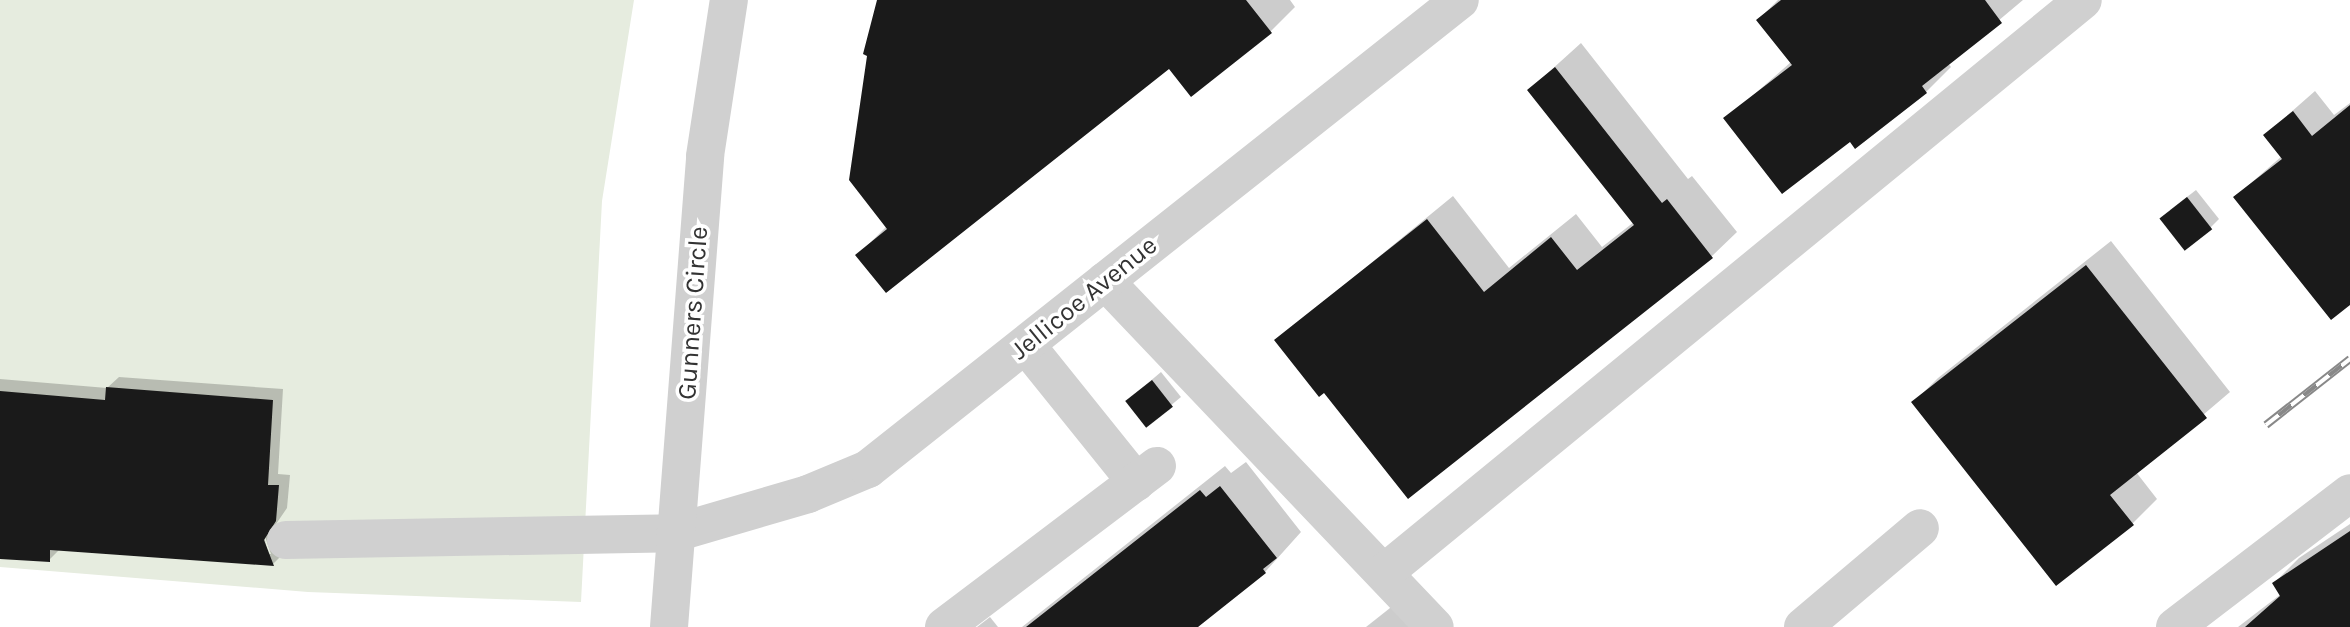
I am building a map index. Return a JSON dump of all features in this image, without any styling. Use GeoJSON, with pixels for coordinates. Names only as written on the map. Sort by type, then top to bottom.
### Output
{"type":"FeatureCollection","features":[{"type":"Feature","properties":{"kind":"street","name":"Gunners Circle"},"geometry":{"type":"LineString","coordinates":[[669,627],[705,156],[729,0]]}},
{"type":"Feature","properties":{"kind":"street","name":"Jellicoe Avenue"},"geometry":{"type":"LineString","coordinates":[[286,540],[675,533],[808,494],[868,469],[1460,0]]}},
{"type":"Feature","properties":{"kind":"street"},"geometry":{"type":"LineString","coordinates":[[1385,572],[2083,0]]}},
{"type":"Feature","properties":{"kind":"street"},"geometry":{"type":"LineString","coordinates":[[1105,281],[1435,627]]}},
{"type":"Feature","properties":{"kind":"street"},"geometry":{"type":"LineString","coordinates":[[944,627],[1147,474],[1026,345]]}},
{"type":"Feature","properties":{"kind":"street"},"geometry":{"type":"LineString","coordinates":[[2175,627],[2350,493]]}},
{"type":"Feature","properties":{"kind":"street"},"geometry":{"type":"LineString","coordinates":[[1803,627],[1920,528]]}},
{"type":"Feature","properties":{"kind":"shaded area"},"geometry":{"type":"Polygon","coordinates":[[[0,0],[634,0],[602,201],[581,602],[308,592],[0,567],[0,0]]]}},
{"type":"Feature","properties":{"kind":"building"},"geometry":{"type":"Polygon","coordinates":[[[877,0],[1246,0],[1272,33],[1191,97],[1169,69],[886,293],[855,255],[887,229],[849,180],[867,56],[863,54],[877,0]]]}},
{"type":"Feature","properties":{"kind":"building"},"geometry":{"type":"Polygon","coordinates":[[[1781,0],[1985,0],[2002,23],[1922,86],[1927,93],[1855,149],[1850,142],[1782,194],[1723,118],[1792,65],[1756,20],[1781,0]]]}},
{"type":"Feature","properties":{"kind":"building"},"geometry":{"type":"Polygon","coordinates":[[[1555,67],[1662,203],[1667,199],[1713,258],[1408,499],[1324,393],[1319,397],[1274,340],[1427,219],[1484,292],[1551,237],[1577,270],[1634,225],[1527,90],[1555,67]]]}},
{"type":"Feature","properties":{"kind":"building"},"geometry":{"type":"Polygon","coordinates":[[[2350,105],[2350,305],[2331,320],[2233,197],[2282,159],[2263,135],[2293,111],[2312,136],[2350,105]]]}},
{"type":"Feature","properties":{"kind":"building"},"geometry":{"type":"Polygon","coordinates":[[[2187,197],[2212,229],[2185,251],[2159,219],[2187,197]]]}},
{"type":"Feature","properties":{"kind":"building"},"geometry":{"type":"Polygon","coordinates":[[[2086,265],[2207,418],[2110,495],[2134,525],[2056,586],[1911,402],[2086,265]]]}},
{"type":"Feature","properties":{"kind":"building"},"geometry":{"type":"Polygon","coordinates":[[[1152,380],[1173,407],[1146,428],[1125,401],[1152,380]]]}},
{"type":"Feature","properties":{"kind":"building"},"geometry":{"type":"Polygon","coordinates":[[[106,387],[273,400],[268,485],[279,485],[276,521],[264,540],[274,566],[50,550],[50,562],[0,559],[0,391],[105,400],[106,387]]]}},
{"type":"Feature","properties":{"kind":"building"},"geometry":{"type":"Polygon","coordinates":[[[1220,486],[1277,558],[1263,569],[1266,573],[1198,627],[1026,627],[1200,490],[1206,497],[1220,486]]]}},
{"type":"Feature","properties":{"kind":"building"},"geometry":{"type":"Polygon","coordinates":[[[2350,531],[2350,627],[2245,627],[2280,596],[2272,583],[2350,531]]]}},
{"type":"Feature","properties":{"kind":"railway"},"geometry":{"type":"LineString","coordinates":[[2266,425],[2350,359]]}}]}
